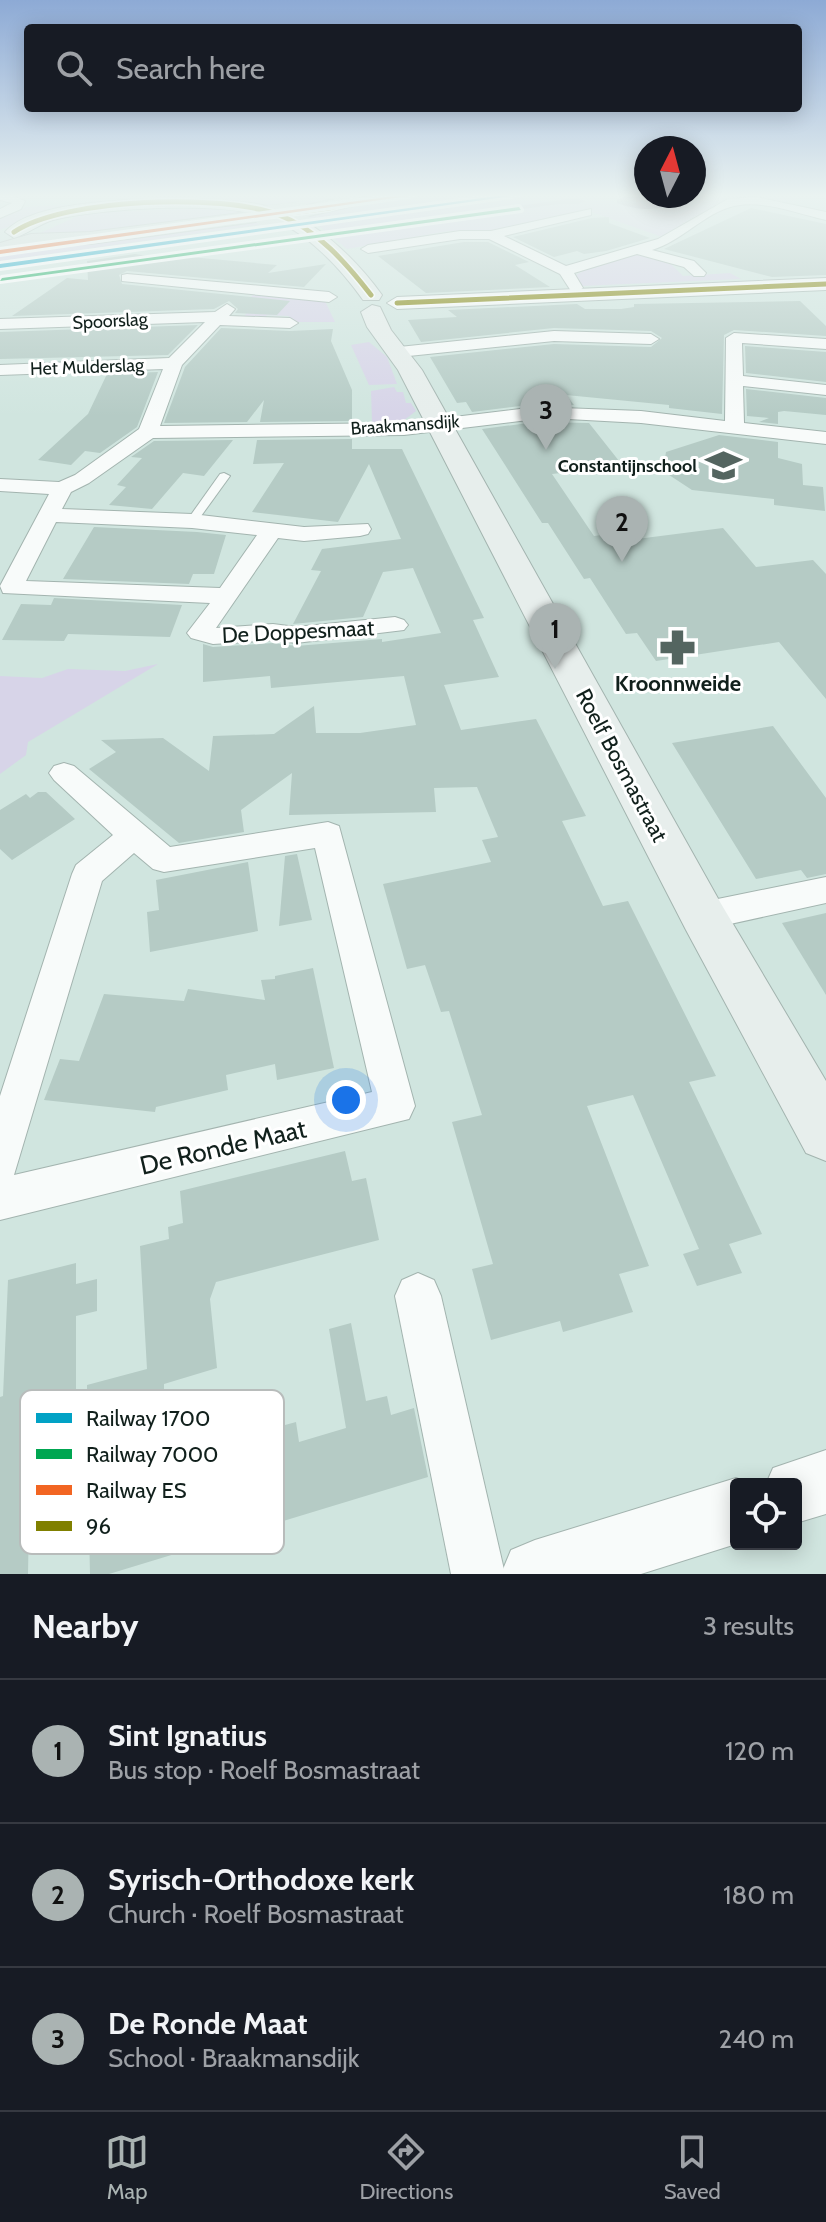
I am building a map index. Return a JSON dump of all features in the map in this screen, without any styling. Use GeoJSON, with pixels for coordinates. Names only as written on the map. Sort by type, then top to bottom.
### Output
{"type":"FeatureCollection","features":[{"type":"Feature","properties":{"kind":"main road","name":"Roelf Bosmastraat"},"geometry":{"type":"LineString","coordinates":[[348,268],[358,277],[354,303],[399,352],[703,916],[826,1134]]}},
{"type":"Feature","properties":{"kind":"main road"},"geometry":{"type":"LineString","coordinates":[[354,303],[388,310],[397,303]]}},
{"type":"Feature","properties":{"kind":"street"},"geometry":{"type":"LineString","coordinates":[[560,268],[583,295]]}},
{"type":"Feature","properties":{"kind":"street"},"geometry":{"type":"LineString","coordinates":[[565,271],[574,268]]}},
{"type":"Feature","properties":{"kind":"street"},"geometry":{"type":"LineString","coordinates":[[694,268],[699,273]]}},
{"type":"Feature","properties":{"kind":"street","name":"Spoorslag"},"geometry":{"type":"LineString","coordinates":[[127,278],[249,289],[354,303]]}},
{"type":"Feature","properties":{"kind":"street"},"geometry":{"type":"LineString","coordinates":[[397,303],[826,284]]}},
{"type":"Feature","properties":{"kind":"street"},"geometry":{"type":"LineString","coordinates":[[218,318],[249,289]]}},
{"type":"Feature","properties":{"kind":"street","name":"Spoorslag"},"geometry":{"type":"LineString","coordinates":[[0,324],[218,318],[290,323]]}},
{"type":"Feature","properties":{"kind":"street","name":"Het Mulderslag"},"geometry":{"type":"LineString","coordinates":[[148,432],[174,363],[218,318]]}},
{"type":"Feature","properties":{"kind":"street"},"geometry":{"type":"LineString","coordinates":[[399,352],[554,336],[651,339]]}},
{"type":"Feature","properties":{"kind":"street"},"geometry":{"type":"LineString","coordinates":[[734,427],[734,338],[826,344]]}},
{"type":"Feature","properties":{"kind":"street","name":"Het Mulderslag"},"geometry":{"type":"LineString","coordinates":[[0,370],[174,363]]}},
{"type":"Feature","properties":{"kind":"street"},"geometry":{"type":"LineString","coordinates":[[734,380],[826,390]]}},
{"type":"Feature","properties":{"kind":"street","name":"Braakmansdijk"},"geometry":{"type":"LineString","coordinates":[[148,432],[404,429],[536,413],[568,413],[826,438]]}},
{"type":"Feature","properties":{"kind":"street"},"geometry":{"type":"LineString","coordinates":[[0,485],[62,488],[82,479],[148,432]]}},
{"type":"Feature","properties":{"kind":"street","name":"De Doppesmaat"},"geometry":{"type":"LineString","coordinates":[[62,488],[5,597],[228,596]]}},
{"type":"Feature","properties":{"kind":"street"},"geometry":{"type":"LineString","coordinates":[[50,515],[192,521],[304,534],[360,529]]}},
{"type":"Feature","properties":{"kind":"street","name":"De Doppesmaat"},"geometry":{"type":"LineString","coordinates":[[271,530],[200,633],[213,636],[273,632],[296,635],[395,625]]}},
{"type":"Feature","properties":{"kind":"street","name":"De Ronde Maat"},"geometry":{"type":"LineString","coordinates":[[0,1199],[395,1106],[328,834],[164,860],[64,773]]}},
{"type":"Feature","properties":{"kind":"street"},"geometry":{"type":"LineString","coordinates":[[0,1160],[88,874],[134,835]]}},
{"type":"Feature","properties":{"kind":"street"},"geometry":{"type":"LineString","coordinates":[[703,916],[826,890]]}},
{"type":"Feature","properties":{"kind":"street"},"geometry":{"type":"LineString","coordinates":[[418,1296],[478,1574]]}},
{"type":"Feature","properties":{"kind":"street"},"geometry":{"type":"LineString","coordinates":[[802,1489],[826,1482]]}},
{"type":"Feature","properties":{"kind":"street"},"geometry":{"type":"LineString","coordinates":[[535,1574],[730,1513]]}},
{"type":"Feature","properties":{"kind":"lane"},"geometry":{"type":"LineString","coordinates":[[192,521],[224,476]]}},
{"type":"Feature","properties":{"kind":"shaded area"},"geometry":{"type":"Polygon","coordinates":[[[587,268],[675,268],[683,276],[730,273],[741,279],[581,286],[576,275],[587,268]]]}},
{"type":"Feature","properties":{"kind":"shaded area"},"geometry":{"type":"Polygon","coordinates":[[[254,294],[325,301],[335,322],[293,322],[287,321],[289,316],[267,315],[263,319],[241,320],[251,308],[241,306],[254,294]]]}},
{"type":"Feature","properties":{"kind":"shaded area"},"geometry":{"type":"Polygon","coordinates":[[[369,342],[387,357],[397,384],[369,385],[351,345],[369,342]]]}},
{"type":"Feature","properties":{"kind":"shaded area"},"geometry":{"type":"Polygon","coordinates":[[[394,387],[397,392],[403,392],[406,403],[411,403],[416,411],[403,421],[372,422],[371,391],[394,387]]]}},
{"type":"Feature","properties":{"kind":"shaded area"},"geometry":{"type":"Polygon","coordinates":[[[158,664],[28,742],[26,755],[0,774],[0,676],[42,678],[68,669],[125,671],[158,664]]]}},
{"type":"Feature","properties":{"kind":"building"},"geometry":{"type":"Polygon","coordinates":[[[87,268],[273,268],[268,273],[322,268],[304,287],[127,271],[119,275],[122,284],[290,301],[277,315],[235,313],[238,309],[229,301],[214,309],[12,316],[67,278],[88,280],[87,268]]]}},
{"type":"Feature","properties":{"kind":"building"},"geometry":{"type":"Polygon","coordinates":[[[394,268],[520,268],[550,287],[426,293],[394,268]]]}},
{"type":"Feature","properties":{"kind":"building"},"geometry":{"type":"Polygon","coordinates":[[[739,268],[826,268],[826,275],[772,277],[739,268]]]}},
{"type":"Feature","properties":{"kind":"building"},"geometry":{"type":"Polygon","coordinates":[[[800,301],[826,326],[826,336],[734,330],[724,335],[722,414],[669,408],[669,405],[566,395],[574,405],[536,404],[472,412],[466,402],[457,403],[430,357],[554,344],[651,347],[662,338],[651,331],[554,328],[421,342],[408,320],[457,317],[448,310],[577,304],[585,309],[621,309],[634,307],[634,304],[800,301]]]}},
{"type":"Feature","properties":{"kind":"building"},"geometry":{"type":"Polygon","coordinates":[[[198,325],[168,355],[0,359],[0,332],[198,325]]]}},
{"type":"Feature","properties":{"kind":"building"},"geometry":{"type":"Polygon","coordinates":[[[221,328],[333,329],[331,341],[352,390],[352,421],[260,422],[264,400],[247,422],[164,423],[185,367],[221,328]]]}},
{"type":"Feature","properties":{"kind":"building"},"geometry":{"type":"Polygon","coordinates":[[[745,346],[826,352],[826,382],[746,373],[745,346]]]}},
{"type":"Feature","properties":{"kind":"building"},"geometry":{"type":"Polygon","coordinates":[[[158,372],[137,427],[100,453],[85,451],[71,465],[38,460],[88,414],[107,374],[158,372]]]}},
{"type":"Feature","properties":{"kind":"building"},"geometry":{"type":"Polygon","coordinates":[[[746,389],[826,398],[826,415],[784,411],[778,412],[778,424],[759,422],[769,418],[747,416],[746,389]]]}},
{"type":"Feature","properties":{"kind":"building"},"geometry":{"type":"Polygon","coordinates":[[[536,422],[589,423],[623,466],[552,474],[594,536],[632,531],[637,539],[723,528],[756,567],[813,560],[826,574],[826,699],[779,642],[656,661],[637,633],[626,634],[590,578],[584,579],[548,523],[542,523],[482,429],[536,422]]]}},
{"type":"Feature","properties":{"kind":"building"},"geometry":{"type":"Polygon","coordinates":[[[719,435],[778,442],[778,458],[802,464],[803,485],[823,487],[825,511],[774,505],[774,499],[692,490],[663,471],[666,452],[719,435]]]}},
{"type":"Feature","properties":{"kind":"building"},"geometry":{"type":"Polygon","coordinates":[[[352,439],[352,449],[402,449],[484,618],[473,620],[499,677],[444,685],[461,730],[536,719],[586,816],[562,821],[603,906],[628,901],[716,1076],[689,1082],[762,1234],[729,1244],[742,1273],[697,1286],[683,1254],[699,1249],[633,1095],[587,1106],[649,1266],[619,1274],[633,1312],[563,1332],[560,1321],[491,1340],[472,1269],[493,1264],[452,1122],[482,1115],[449,1011],[441,1012],[425,965],[407,969],[383,884],[491,862],[482,840],[498,837],[477,787],[434,788],[436,812],[289,815],[292,773],[241,810],[244,832],[179,843],[89,769],[116,752],[101,740],[163,738],[209,771],[213,736],[274,734],[314,706],[316,733],[360,733],[416,725],[404,676],[271,688],[270,676],[203,682],[203,644],[213,647],[273,643],[296,646],[382,639],[382,642],[441,633],[413,568],[383,572],[363,617],[293,624],[321,571],[311,570],[322,549],[401,539],[369,464],[338,522],[252,512],[284,463],[253,464],[257,440],[352,439]]]}},
{"type":"Feature","properties":{"kind":"building"},"geometry":{"type":"Polygon","coordinates":[[[233,440],[204,476],[183,473],[152,509],[109,505],[126,487],[117,485],[142,458],[131,457],[154,441],[233,440]]]}},
{"type":"Feature","properties":{"kind":"building"},"geometry":{"type":"Polygon","coordinates":[[[94,527],[226,535],[214,574],[193,574],[189,584],[63,579],[94,527]]]}},
{"type":"Feature","properties":{"kind":"building"},"geometry":{"type":"Polygon","coordinates":[[[54,598],[182,605],[170,637],[68,634],[64,641],[2,640],[21,604],[51,605],[54,598]]]}},
{"type":"Feature","properties":{"kind":"building"},"geometry":{"type":"Polygon","coordinates":[[[773,726],[826,798],[826,874],[807,878],[801,870],[756,879],[672,743],[773,726]]]}},
{"type":"Feature","properties":{"kind":"building"},"geometry":{"type":"Polygon","coordinates":[[[38,792],[46,792],[75,819],[12,860],[0,849],[0,810],[26,794],[30,798],[38,792]]]}},
{"type":"Feature","properties":{"kind":"building"},"geometry":{"type":"Polygon","coordinates":[[[297,854],[312,920],[279,926],[285,856],[297,854]]]}},
{"type":"Feature","properties":{"kind":"building"},"geometry":{"type":"Polygon","coordinates":[[[248,862],[258,931],[150,952],[147,912],[159,910],[156,880],[248,862]]]}},
{"type":"Feature","properties":{"kind":"building"},"geometry":{"type":"Polygon","coordinates":[[[826,913],[826,995],[782,923],[826,913]]]}},
{"type":"Feature","properties":{"kind":"building"},"geometry":{"type":"Polygon","coordinates":[[[313,968],[334,1068],[277,1080],[275,1064],[226,1075],[228,1090],[156,1107],[155,1112],[44,1100],[60,1059],[79,1061],[104,994],[184,1001],[188,989],[265,1000],[261,980],[313,968]]]}},
{"type":"Feature","properties":{"kind":"building"},"geometry":{"type":"Polygon","coordinates":[[[345,1151],[352,1181],[366,1178],[379,1240],[216,1282],[210,1299],[217,1368],[164,1384],[164,1390],[87,1390],[87,1385],[147,1369],[140,1246],[169,1239],[168,1227],[183,1223],[180,1191],[345,1151]]]}},
{"type":"Feature","properties":{"kind":"building"},"geometry":{"type":"Polygon","coordinates":[[[76,1263],[76,1284],[97,1279],[97,1311],[76,1316],[76,1390],[20,1390],[20,1554],[28,1554],[28,1574],[0,1574],[0,1397],[3,1396],[8,1280],[76,1263]]]}},
{"type":"Feature","properties":{"kind":"building"},"geometry":{"type":"Polygon","coordinates":[[[351,1323],[366,1401],[387,1396],[391,1415],[414,1408],[428,1477],[284,1521],[284,1425],[296,1422],[299,1442],[346,1428],[329,1329],[351,1323]]]}},
{"type":"Feature","properties":{"kind":"building"},"geometry":{"type":"Polygon","coordinates":[[[90,1554],[175,1554],[109,1574],[90,1574],[90,1554]]]}},
{"type":"Feature","properties":{"kind":"rail line","name":"7000"},"geometry":{"type":"LineString","coordinates":[[2,280],[86,268]]}},
{"type":"Feature","properties":{"kind":"transit line","name":"96"},"geometry":{"type":"LineString","coordinates":[[349,268],[371,295]]}},
{"type":"Feature","properties":{"kind":"transit line","name":"96"},"geometry":{"type":"LineString","coordinates":[[397,303],[826,284]]}},
{"type":"Feature","properties":{"kind":"place","name":"De Ronde Maat"},"geometry":{"type":"Point","coordinates":[546,450]}},
{"type":"Feature","properties":{"kind":"place","name":"Constantijnschool"},"geometry":{"type":"Point","coordinates":[723,466]}},
{"type":"Feature","properties":{"kind":"place","name":"Syrisch-Orthodoxe kerk"},"geometry":{"type":"Point","coordinates":[622,562]}},
{"type":"Feature","properties":{"kind":"place","name":"Kroonnweide"},"geometry":{"type":"Point","coordinates":[678,647]}},
{"type":"Feature","properties":{"kind":"place","name":"Sint Ignatius"},"geometry":{"type":"Point","coordinates":[555,669]}}]}
